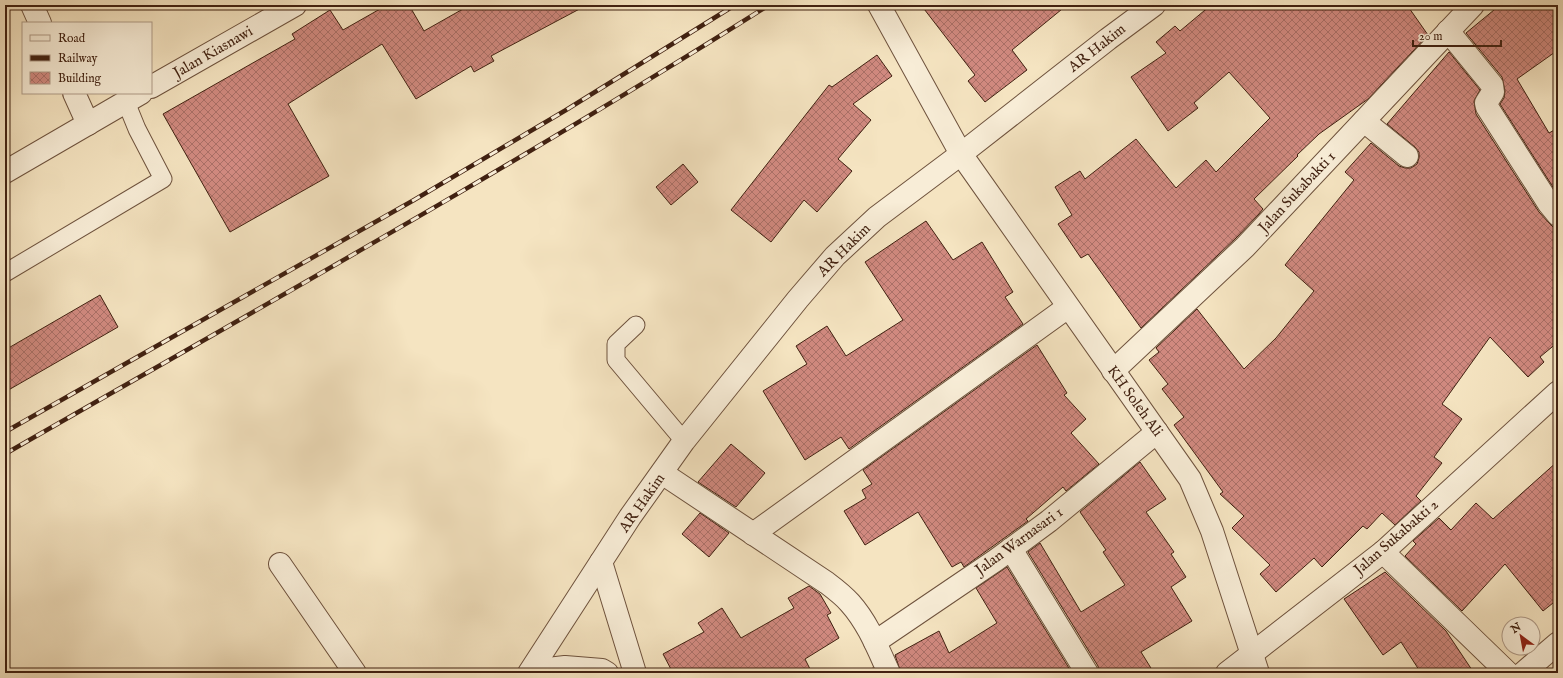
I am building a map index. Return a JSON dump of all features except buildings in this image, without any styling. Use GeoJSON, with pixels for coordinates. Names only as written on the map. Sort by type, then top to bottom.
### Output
{"type":"FeatureCollection","features":[{"type":"Feature","properties":{"kind":"street"},"geometry":{"type":"LineString","coordinates":[[32,5],[40,22]]}},
{"type":"Feature","properties":{"kind":"street","name":"Jalan Kiasnawi"},"geometry":{"type":"LineString","coordinates":[[152,87],[295,5]]}},
{"type":"Feature","properties":{"kind":"street","name":"KH Soleh Ali"},"geometry":{"type":"LineString","coordinates":[[879,5],[961,154],[1190,479],[1212,532],[1255,663]]}},
{"type":"Feature","properties":{"kind":"street","name":"AR Hakim"},"geometry":{"type":"LineString","coordinates":[[530,672],[630,517],[684,441],[798,299],[835,256],[877,217],[1154,5]]}},
{"type":"Feature","properties":{"kind":"street","name":"Jalan Sukabakti 1"},"geometry":{"type":"LineString","coordinates":[[1113,371],[1245,247],[1473,5]]}},
{"type":"Feature","properties":{"kind":"street"},"geometry":{"type":"LineString","coordinates":[[1448,31],[1492,85],[1493,92],[1486,103],[1487,107],[1549,204],[1558,215]]}},
{"type":"Feature","properties":{"kind":"street"},"geometry":{"type":"LineString","coordinates":[[74,94],[88,124]]}},
{"type":"Feature","properties":{"kind":"street"},"geometry":{"type":"LineString","coordinates":[[5,172],[134,97]]}},
{"type":"Feature","properties":{"kind":"street"},"geometry":{"type":"LineString","coordinates":[[1364,121],[1407,156]]}},
{"type":"Feature","properties":{"kind":"street"},"geometry":{"type":"LineString","coordinates":[[753,534],[1068,307]]}},
{"type":"Feature","properties":{"kind":"street","name":"Jalan Sukabakti 2"},"geometry":{"type":"LineString","coordinates":[[1227,673],[1255,663],[1383,552],[1558,392]]}},
{"type":"Feature","properties":{"kind":"street","name":"Jalan Warnasari 1"},"geometry":{"type":"LineString","coordinates":[[875,642],[1011,549],[1049,521],[1157,432]]}},
{"type":"Feature","properties":{"kind":"street"},"geometry":{"type":"LineString","coordinates":[[662,473],[827,583],[850,602],[875,642],[889,673]]}},
{"type":"Feature","properties":{"kind":"street"},"geometry":{"type":"LineString","coordinates":[[1011,549],[1087,673]]}},
{"type":"Feature","properties":{"kind":"street"},"geometry":{"type":"LineString","coordinates":[[1383,552],[1508,673]]}},
{"type":"Feature","properties":{"kind":"street"},"geometry":{"type":"LineString","coordinates":[[601,562],[624,630],[635,673]]}},
{"type":"Feature","properties":{"kind":"street"},"geometry":{"type":"LineString","coordinates":[[280,564],[355,673]]}},
{"type":"Feature","properties":{"kind":"street"},"geometry":{"type":"LineString","coordinates":[[1523,673],[1558,643]]}},
{"type":"Feature","properties":{"kind":"street"},"geometry":{"type":"LineString","coordinates":[[530,672],[566,667],[602,670],[607,673]]}},
{"type":"Feature","properties":{"kind":"lane"},"geometry":{"type":"LineString","coordinates":[[5,273],[163,179],[137,129],[134,97]]}},
{"type":"Feature","properties":{"kind":"lane"},"geometry":{"type":"LineString","coordinates":[[636,325],[616,344],[616,360],[684,441]]}},
{"type":"Feature","properties":{"kind":"railway"},"geometry":{"type":"LineString","coordinates":[[5,432],[414,200],[566,110],[735,5]]}},
{"type":"Feature","properties":{"kind":"railway"},"geometry":{"type":"LineString","coordinates":[[5,454],[485,178],[675,64],[769,5]]}}]}
